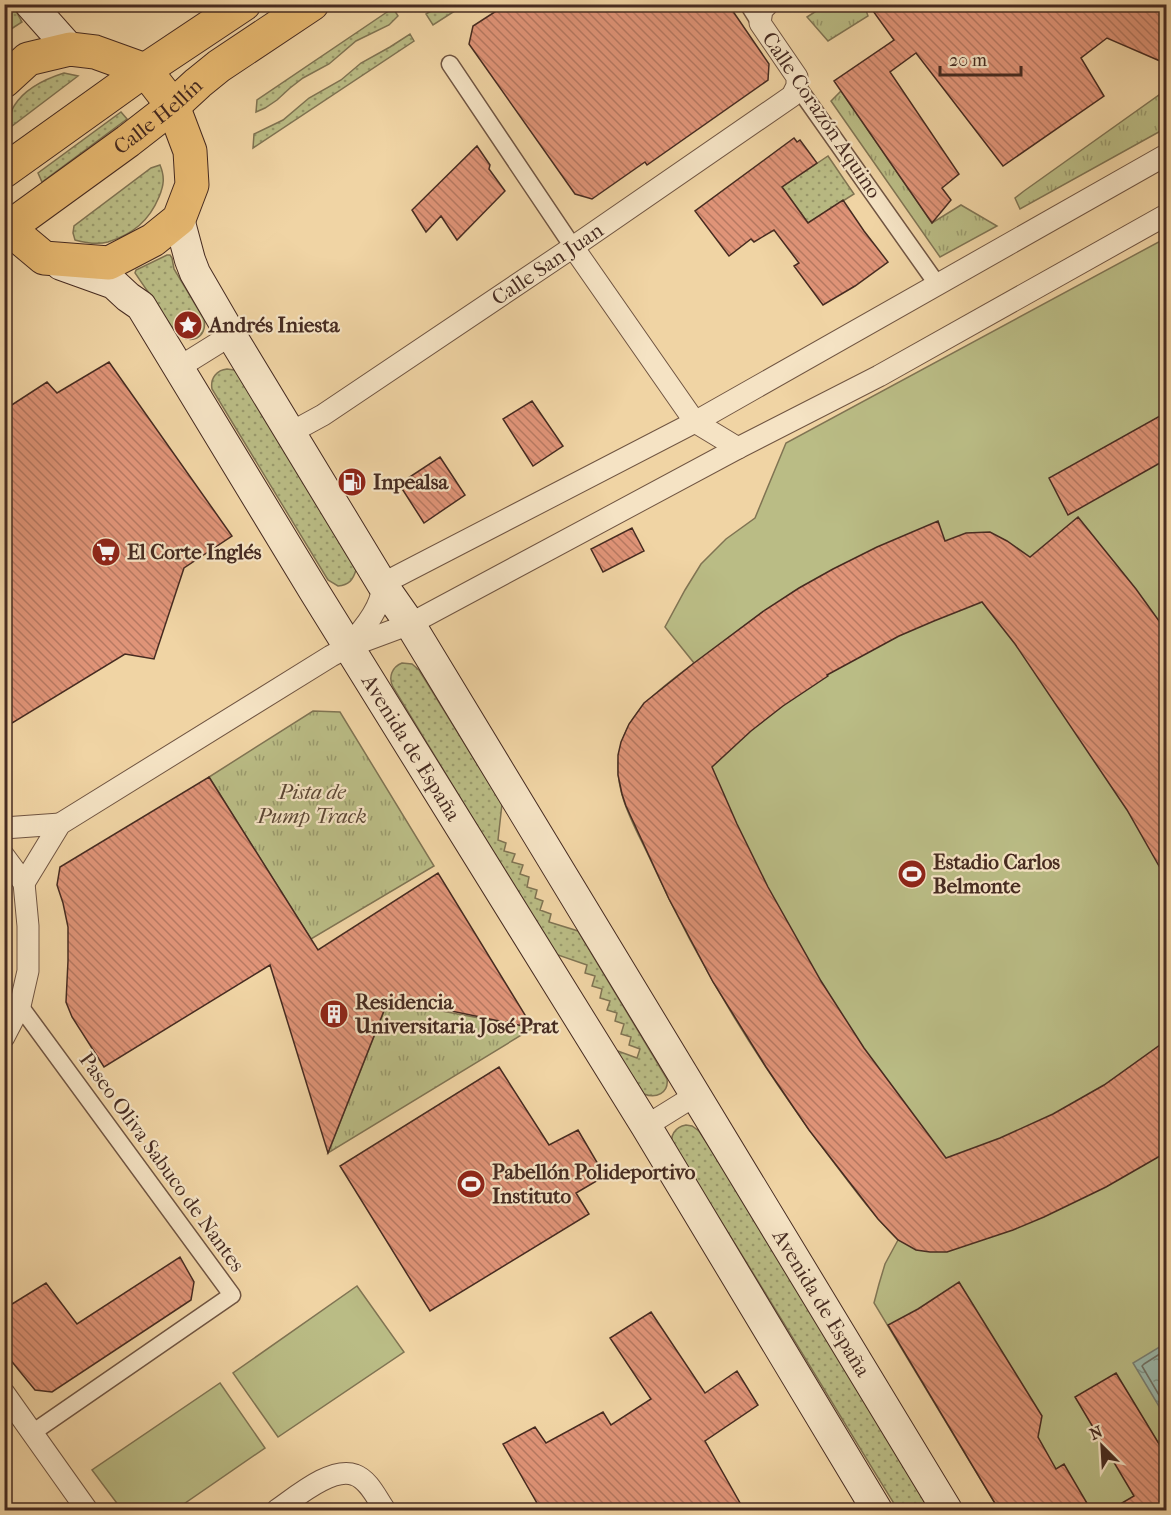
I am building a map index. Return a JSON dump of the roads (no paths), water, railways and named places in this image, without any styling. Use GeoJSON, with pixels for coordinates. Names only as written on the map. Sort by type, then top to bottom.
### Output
{"type":"FeatureCollection","features":[{"type":"Feature","properties":{"kind":"main road"},"geometry":{"type":"LineString","coordinates":[[30,4],[70,48]]}},
{"type":"Feature","properties":{"kind":"main road","name":"Calle Hellín"},"geometry":{"type":"LineString","coordinates":[[4,171],[145,70],[244,4]]}},
{"type":"Feature","properties":{"kind":"main road","name":"Calle Hellín"},"geometry":{"type":"LineString","coordinates":[[6,228],[128,141],[219,66],[312,4]]}},
{"type":"Feature","properties":{"kind":"main road"},"geometry":{"type":"LineString","coordinates":[[4,81],[28,59],[70,48],[95,52],[145,70],[173,106],[190,151],[192,185],[179,219],[153,240],[109,263],[44,258]]}},
{"type":"Feature","properties":{"kind":"main road","name":"Avenida de España"},"geometry":{"type":"LineString","coordinates":[[179,219],[195,273],[231,335],[382,584],[410,624],[947,1510]]}},
{"type":"Feature","properties":{"kind":"main road","name":"Avenida de España"},"geometry":{"type":"LineString","coordinates":[[6,228],[44,258],[114,284],[141,306],[348,646],[646,1126],[876,1510]]}},
{"type":"Feature","properties":{"kind":"street","name":"Calle Corazón Aquino"},"geometry":{"type":"LineString","coordinates":[[748,4],[764,14],[797,77],[797,86],[937,284]]}},
{"type":"Feature","properties":{"kind":"street"},"geometry":{"type":"LineString","coordinates":[[450,64],[573,247],[695,422],[738,448]]}},
{"type":"Feature","properties":{"kind":"street","name":"Calle San Juan"},"geometry":{"type":"LineString","coordinates":[[290,433],[323,415],[573,247],[792,96],[797,86]]}},
{"type":"Feature","properties":{"kind":"street"},"geometry":{"type":"LineString","coordinates":[[348,646],[364,628],[377,606],[383,591],[382,584],[695,422],[1167,155]]}},
{"type":"Feature","properties":{"kind":"street"},"geometry":{"type":"LineString","coordinates":[[24,883],[60,824],[348,646],[410,624],[738,448],[879,376],[1167,215]]}},
{"type":"Feature","properties":{"kind":"street"},"geometry":{"type":"LineString","coordinates":[[178,368],[231,335]]}},
{"type":"Feature","properties":{"kind":"street"},"geometry":{"type":"LineString","coordinates":[[4,828],[60,824]]}},
{"type":"Feature","properties":{"kind":"street"},"geometry":{"type":"LineString","coordinates":[[4,856],[24,883],[28,926],[28,971],[20,1006],[4,1037]]}},
{"type":"Feature","properties":{"kind":"street","name":"Paseo Oliva Sabuco de Nantes"},"geometry":{"type":"LineString","coordinates":[[20,1006],[232,1295],[32,1432]]}},
{"type":"Feature","properties":{"kind":"street"},"geometry":{"type":"LineString","coordinates":[[646,1126],[696,1095]]}},
{"type":"Feature","properties":{"kind":"street"},"geometry":{"type":"LineString","coordinates":[[4,1393],[87,1510]]}},
{"type":"Feature","properties":{"kind":"street"},"geometry":{"type":"LineString","coordinates":[[277,1510],[326,1477],[340,1473],[356,1475],[369,1486],[385,1510]]}},
{"type":"Feature","properties":{"kind":"water"},"geometry":{"type":"Polygon","coordinates":[[[1166,1343],[1166,1418],[1133,1363],[1166,1343]]]}},
{"type":"Feature","properties":{"kind":"place","name":"Andrés Iniesta"},"geometry":{"type":"Point","coordinates":[188,325]}},
{"type":"Feature","properties":{"kind":"place","name":"Inpealsa"},"geometry":{"type":"Point","coordinates":[352,482]}},
{"type":"Feature","properties":{"kind":"place","name":"El Corte Inglés"},"geometry":{"type":"Point","coordinates":[106,552]}},
{"type":"Feature","properties":{"kind":"place","name":"Estadio Carlos Belmonte"},"geometry":{"type":"Point","coordinates":[912,874]}},
{"type":"Feature","properties":{"kind":"place","name":"Residencia Universitaria José Prat"},"geometry":{"type":"Point","coordinates":[334,1014]}},
{"type":"Feature","properties":{"kind":"place","name":"Pabellón Polideportivo Instituto"},"geometry":{"type":"Point","coordinates":[471,1184]}},
{"type":"Feature","properties":{"kind":"park label","name":"Pista de Pump Track"},"geometry":{"type":"Point","coordinates":[312,804]}}]}
